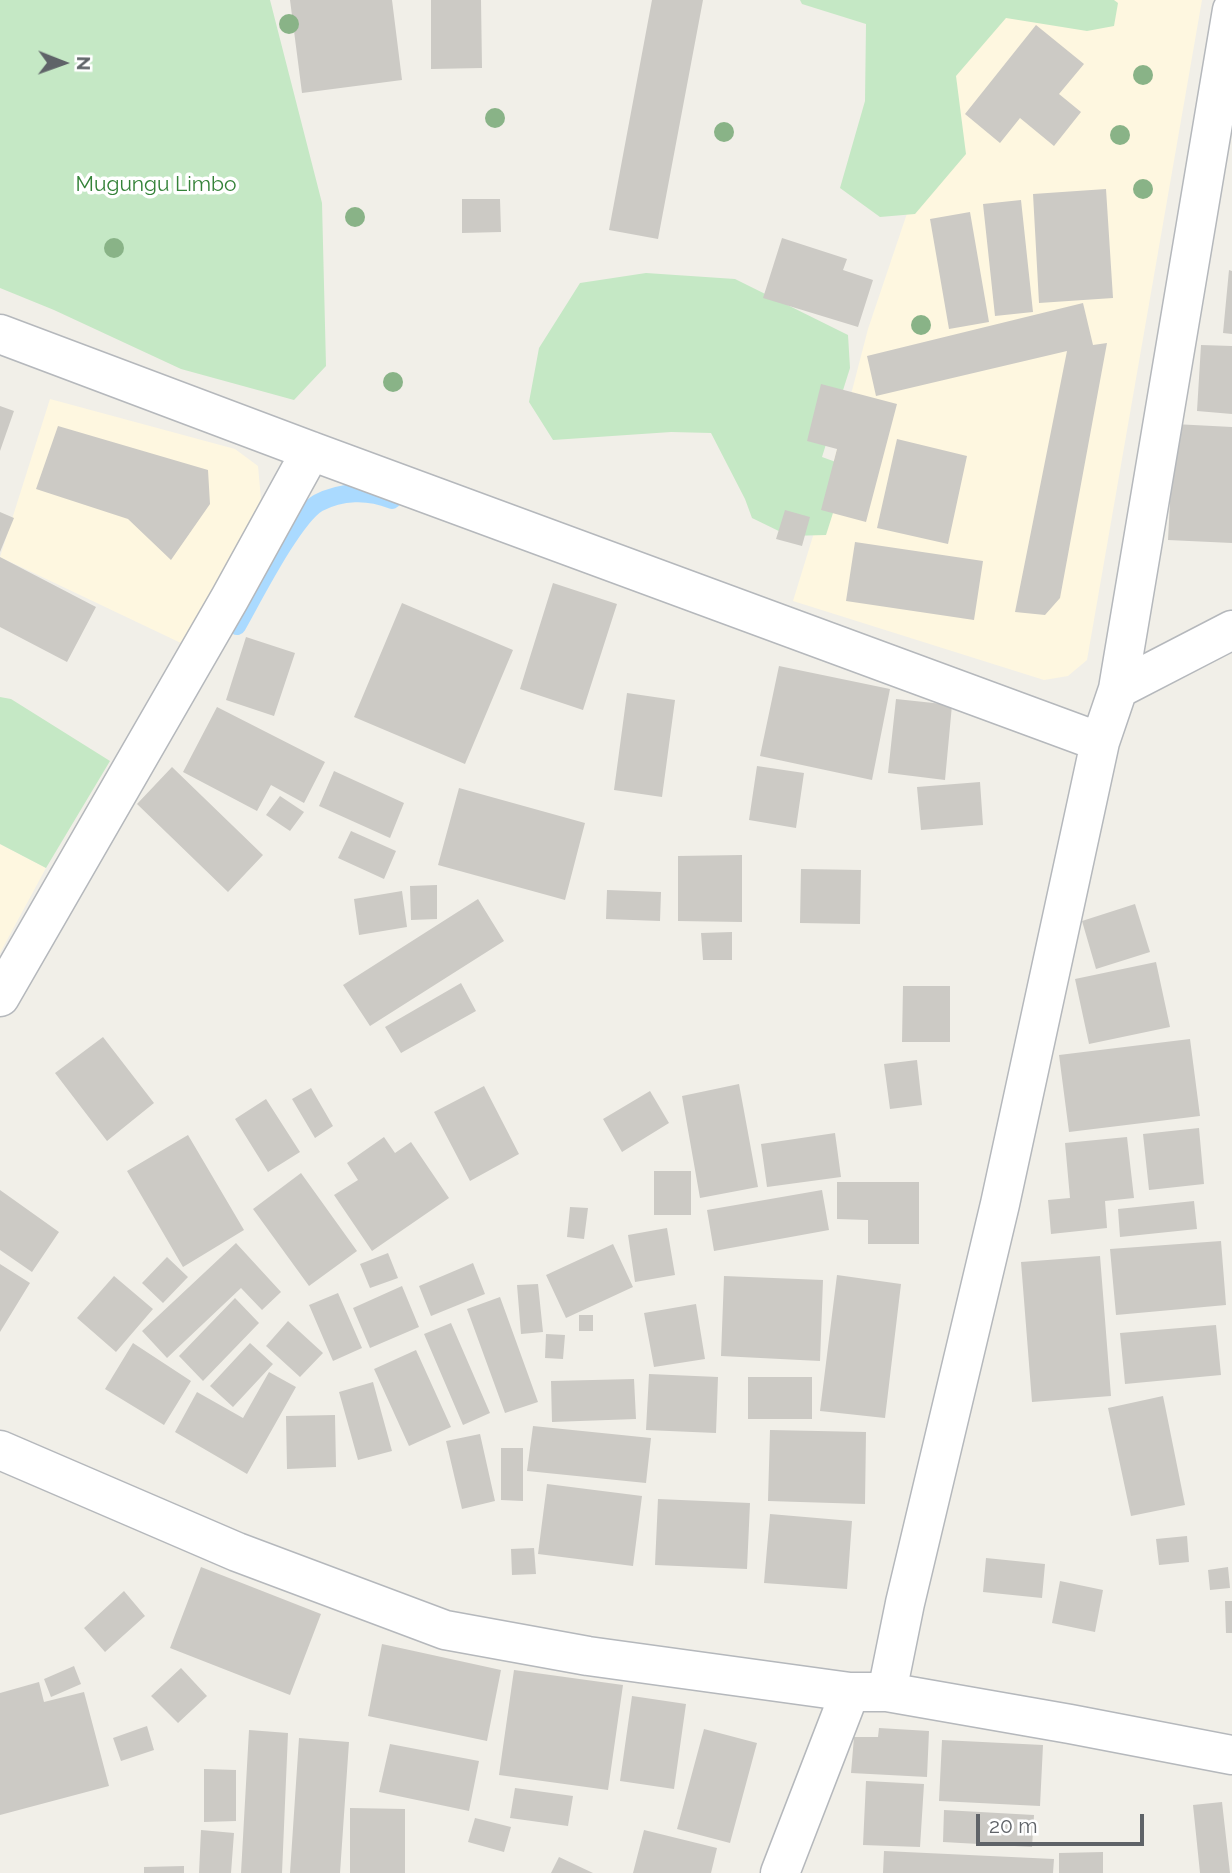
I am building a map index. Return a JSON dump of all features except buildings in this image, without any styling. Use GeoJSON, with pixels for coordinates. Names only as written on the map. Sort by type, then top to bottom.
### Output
{"type":"FeatureCollection","features":[{"type":"Feature","properties":{"kind":"street"},"geometry":{"type":"LineString","coordinates":[[780,1873],[868,1692],[905,1603],[1000,1204],[1100,742],[1118,689],[1232,10]]}},
{"type":"Feature","properties":{"kind":"street"},"geometry":{"type":"LineString","coordinates":[[0,334],[1100,742]]}},
{"type":"Feature","properties":{"kind":"street"},"geometry":{"type":"LineString","coordinates":[[0,996],[224,610],[311,451]]}},
{"type":"Feature","properties":{"kind":"street"},"geometry":{"type":"LineString","coordinates":[[1118,689],[1232,630]]}},
{"type":"Feature","properties":{"kind":"street"},"geometry":{"type":"LineString","coordinates":[[0,1450],[237,1552],[446,1630],[588,1656],[868,1692],[1069,1724],[1232,1755]]}},
{"type":"Feature","properties":{"kind":"shaded area"},"geometry":{"type":"Polygon","coordinates":[[[979,0],[1202,0],[1087,660],[1068,676],[1044,680],[793,601],[821,510],[868,329],[979,0]]]}},
{"type":"Feature","properties":{"kind":"shaded area"},"geometry":{"type":"Polygon","coordinates":[[[50,399],[235,449],[258,466],[261,499],[239,545],[183,644],[0,557],[50,399]]]}},
{"type":"Feature","properties":{"kind":"shaded area"},"geometry":{"type":"Polygon","coordinates":[[[0,844],[46,868],[0,953],[0,844]]]}},
{"type":"Feature","properties":{"kind":"green space","name":"Mugungu Limbo"},"geometry":{"type":"Polygon","coordinates":[[[0,0],[270,0],[322,203],[326,366],[294,400],[181,369],[0,288],[0,0]]]}},
{"type":"Feature","properties":{"kind":"green space"},"geometry":{"type":"Polygon","coordinates":[[[800,0],[1114,0],[1118,3],[1114,26],[1087,31],[1006,18],[956,76],[966,154],[915,214],[880,217],[840,188],[865,101],[866,24],[802,4],[800,0]]]}},
{"type":"Feature","properties":{"kind":"green space"},"geometry":{"type":"Polygon","coordinates":[[[646,273],[735,279],[848,335],[850,368],[822,457],[844,465],[839,494],[826,535],[789,536],[752,518],[711,433],[671,432],[553,440],[529,402],[539,348],[580,283],[646,273]]]}},
{"type":"Feature","properties":{"kind":"green space"},"geometry":{"type":"Polygon","coordinates":[[[0,697],[11,699],[110,761],[46,868],[0,844],[0,697]]]}},
{"type":"Feature","properties":{"kind":"waterway"},"geometry":{"type":"LineString","coordinates":[[237,626],[286,541],[308,511],[327,499],[355,493],[392,500]]}}]}
